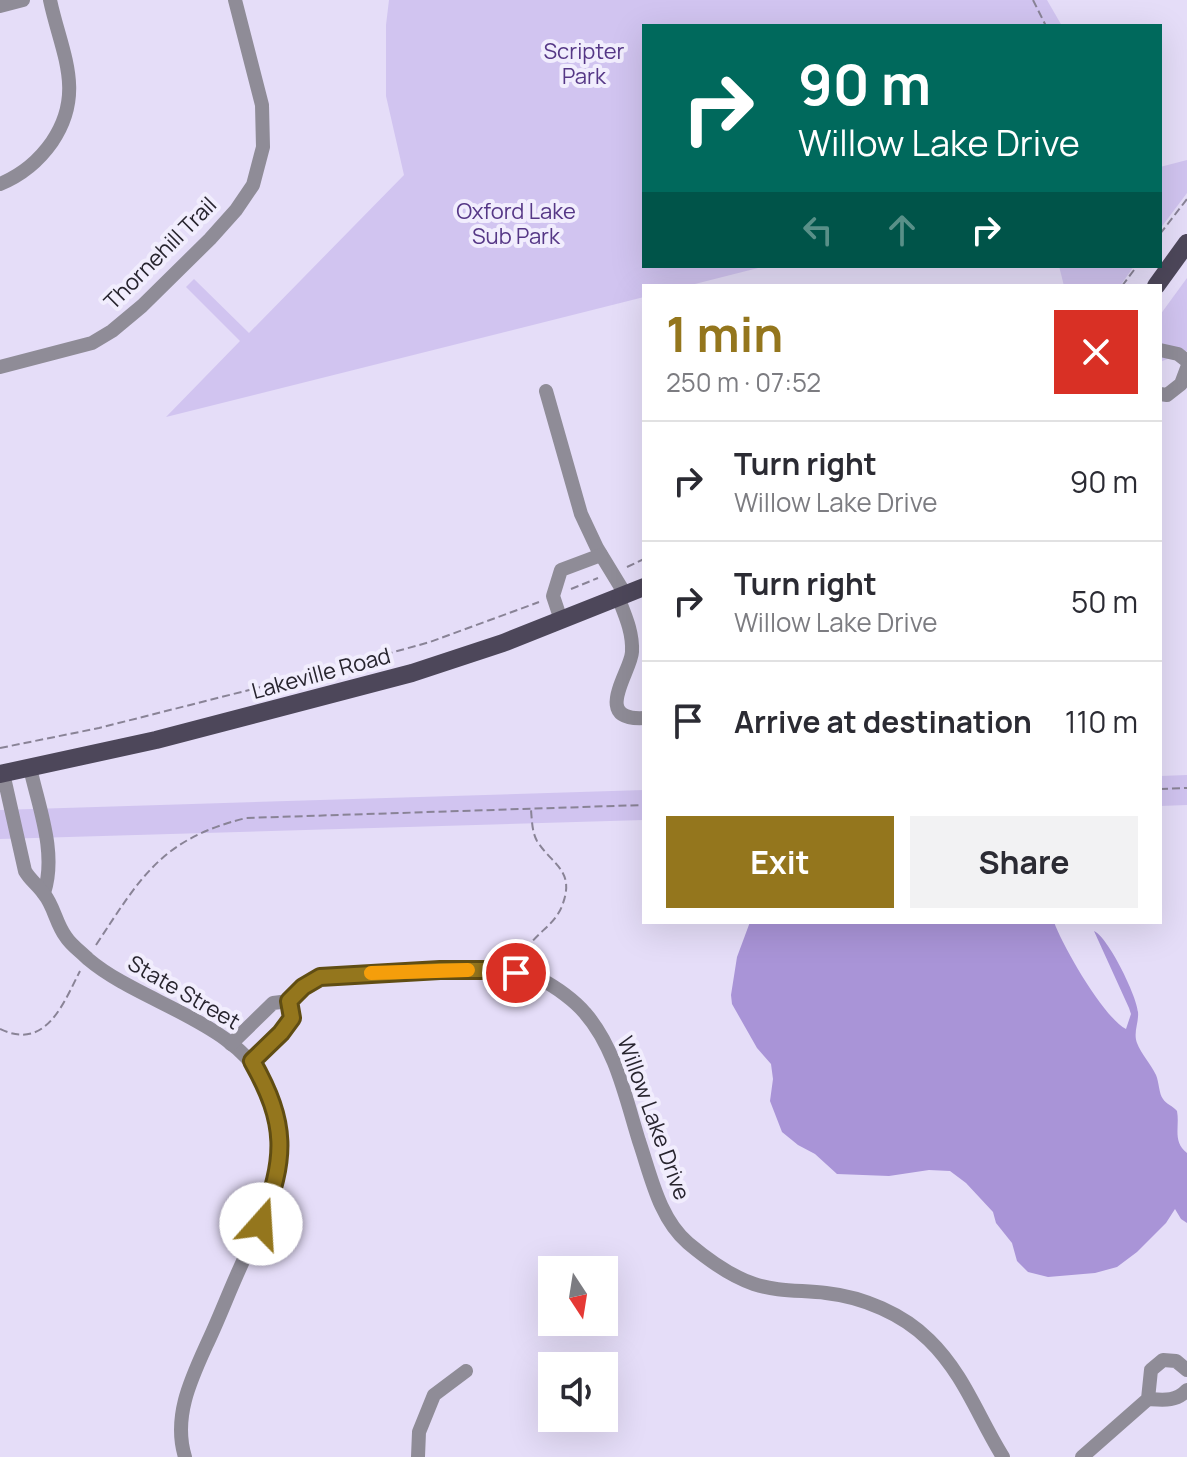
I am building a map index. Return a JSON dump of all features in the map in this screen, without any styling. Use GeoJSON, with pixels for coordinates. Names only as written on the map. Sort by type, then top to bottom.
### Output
{"type":"FeatureCollection","features":[{"type":"Feature","properties":{"kind":"main road"},"geometry":{"type":"LineString","coordinates":[[1157,284],[1187,243]]}},
{"type":"Feature","properties":{"kind":"main road","name":"Lakeville Road"},"geometry":{"type":"LineString","coordinates":[[1,774],[356,689],[461,658],[642,588]]}},
{"type":"Feature","properties":{"kind":"street"},"geometry":{"type":"LineString","coordinates":[[0,6],[23,0]]}},
{"type":"Feature","properties":{"kind":"street"},"geometry":{"type":"LineString","coordinates":[[0,184],[20,176],[45,152],[64,124],[71,96],[67,60],[50,0]]}},
{"type":"Feature","properties":{"kind":"street","name":"Thornehill Trail"},"geometry":{"type":"LineString","coordinates":[[0,367],[92,343],[112,331],[210,239],[253,185],[263,147],[262,105],[235,0]]}},
{"type":"Feature","properties":{"kind":"street"},"geometry":{"type":"LineString","coordinates":[[1162,350],[1178,354],[1187,361]]}},
{"type":"Feature","properties":{"kind":"street"},"geometry":{"type":"LineString","coordinates":[[1162,394],[1167,395],[1181,384],[1187,368]]}},
{"type":"Feature","properties":{"kind":"street"},"geometry":{"type":"LineString","coordinates":[[546,391],[581,514],[622,596],[630,630],[632,654],[616,698],[622,712],[642,718]]}},
{"type":"Feature","properties":{"kind":"street"},"geometry":{"type":"LineString","coordinates":[[561,620],[553,596],[561,570],[601,555]]}},
{"type":"Feature","properties":{"kind":"street"},"geometry":{"type":"LineString","coordinates":[[30,768],[48,847],[48,880],[44,893]]}},
{"type":"Feature","properties":{"kind":"street","name":"State Street"},"geometry":{"type":"LineString","coordinates":[[1,774],[25,871],[33,884],[44,893],[66,937],[106,973],[231,1044],[252,1061],[270,1092],[281,1140],[280,1168],[261,1224],[191,1377],[182,1412],[185,1457]]}},
{"type":"Feature","properties":{"kind":"street","name":"Willow Lake Drive"},"geometry":{"type":"LineString","coordinates":[[231,1044],[273,1003],[289,1001],[303,987],[320,977],[440,970],[506,970],[542,980],[585,1013],[601,1037],[618,1076],[668,1221],[686,1242],[726,1271],[753,1284],[865,1301],[899,1318],[926,1337],[947,1359],[964,1383],[1003,1457]]}},
{"type":"Feature","properties":{"kind":"street"},"geometry":{"type":"LineString","coordinates":[[252,1061],[292,1018],[289,1001]]}},
{"type":"Feature","properties":{"kind":"street"},"geometry":{"type":"LineString","coordinates":[[1082,1457],[1148,1399],[1151,1370],[1163,1360],[1176,1361],[1187,1370]]}},
{"type":"Feature","properties":{"kind":"street"},"geometry":{"type":"LineString","coordinates":[[418,1457],[419,1432],[434,1395],[466,1371]]}},
{"type":"Feature","properties":{"kind":"street"},"geometry":{"type":"LineString","coordinates":[[1148,1399],[1180,1398],[1187,1390]]}},
{"type":"Feature","properties":{"kind":"path"},"geometry":{"type":"LineString","coordinates":[[1033,0],[1045,24]]}},
{"type":"Feature","properties":{"kind":"path"},"geometry":{"type":"LineString","coordinates":[[1162,231],[1187,199]]}},
{"type":"Feature","properties":{"kind":"path"},"geometry":{"type":"LineString","coordinates":[[0,748],[115,724],[430,642],[642,560]]}},
{"type":"Feature","properties":{"kind":"path"},"geometry":{"type":"LineString","coordinates":[[1162,789],[1187,788]]}},
{"type":"Feature","properties":{"kind":"path"},"geometry":{"type":"LineString","coordinates":[[0,1029],[20,1036],[36,1032],[49,1024],[62,1008],[88,958],[137,883],[173,848],[213,826],[246,818],[642,805]]}},
{"type":"Feature","properties":{"kind":"path"},"geometry":{"type":"LineString","coordinates":[[516,973],[534,936],[557,916],[565,897],[565,875],[561,866],[535,838],[531,809]]}},
{"type":"Feature","properties":{"kind":"green space","name":"Oxford Lake Sub Park"},"geometry":{"type":"Polygon","coordinates":[[[389,0],[1047,0],[1061,24],[642,24],[642,268],[758,268],[695,284],[642,284],[642,298],[166,417],[240,341],[186,287],[194,279],[249,333],[404,175],[386,96],[389,0]]]}},
{"type":"Feature","properties":{"kind":"green space"},"geometry":{"type":"Polygon","coordinates":[[[1187,160],[1187,193],[1162,226],[1162,166],[1187,160]]]}},
{"type":"Feature","properties":{"kind":"green space"},"geometry":{"type":"Polygon","coordinates":[[[1060,268],[1133,268],[1121,284],[1064,284],[1060,268]]]}},
{"type":"Feature","properties":{"kind":"green space"},"geometry":{"type":"Polygon","coordinates":[[[1187,278],[1187,351],[1162,361],[1162,312],[1187,278]]]}},
{"type":"Feature","properties":{"kind":"green space"},"geometry":{"type":"Polygon","coordinates":[[[1187,775],[1187,805],[1162,806],[1162,776],[1187,775]]]}},
{"type":"Feature","properties":{"kind":"green space"},"geometry":{"type":"Polygon","coordinates":[[[642,790],[642,820],[0,839],[0,810],[642,790]]]}},
{"type":"Feature","properties":{"kind":"shaded area"},"geometry":{"type":"Polygon","coordinates":[[[749,924],[1055,924],[1096,997],[1126,1029],[1131,1014],[1094,931],[1107,944],[1127,981],[1138,1012],[1137,1043],[1156,1075],[1162,1097],[1177,1111],[1178,1139],[1187,1153],[1187,1223],[1175,1209],[1166,1223],[1137,1252],[1117,1267],[1095,1273],[1048,1277],[1028,1272],[1017,1261],[1012,1243],[996,1223],[993,1212],[950,1171],[929,1170],[889,1176],[837,1174],[815,1154],[782,1132],[770,1101],[773,1079],[771,1064],[757,1048],[732,1004],[737,957],[749,924]]]}},
{"type":"Feature","properties":{"kind":"slow traffic"},"geometry":{"type":"LineString","coordinates":[[371,973],[468,970]]}},
{"type":"Feature","properties":{"kind":"route"},"geometry":{"type":"LineString","coordinates":[[261,1224],[280,1168],[281,1140],[270,1092],[252,1061],[292,1018],[289,1001],[303,987],[320,977],[358,973],[440,970],[506,970],[516,973]]}},
{"type":"Feature","properties":{"kind":"park label","name":"Scripter Park"},"geometry":{"type":"Point","coordinates":[584,64]}}]}
